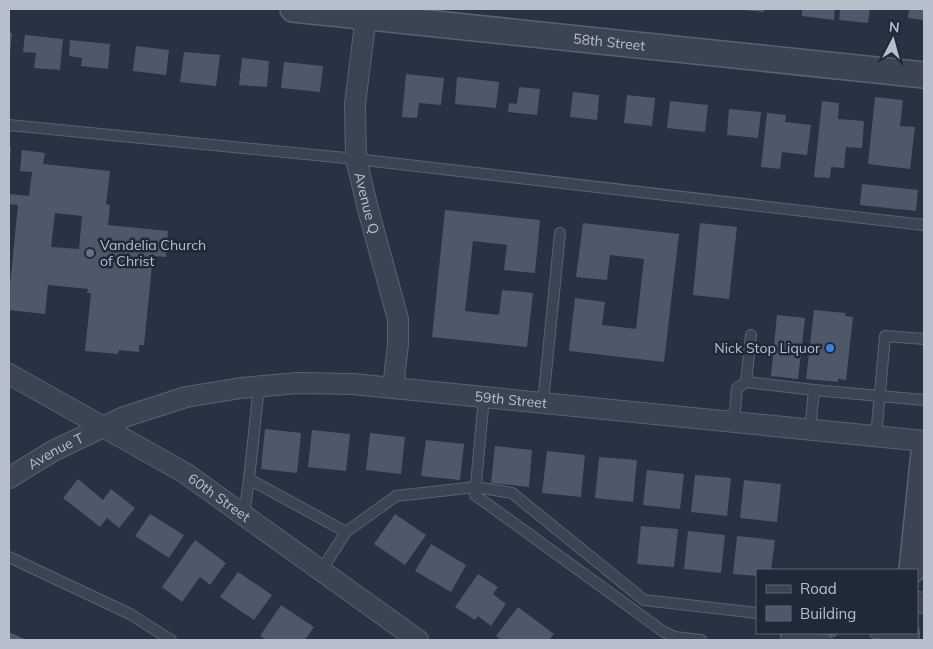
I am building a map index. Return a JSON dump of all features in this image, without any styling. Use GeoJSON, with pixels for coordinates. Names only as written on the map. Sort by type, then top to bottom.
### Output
{"type":"FeatureCollection","features":[{"type":"Feature","properties":{"kind":"street","name":"58th Street"},"geometry":{"type":"LineString","coordinates":[[293,9],[924,75]]}},
{"type":"Feature","properties":{"kind":"street","name":"Avenue Q"},"geometry":{"type":"LineString","coordinates":[[366,16],[355,104],[356,159],[398,318],[398,344],[393,388]]}},
{"type":"Feature","properties":{"kind":"street","name":"60th Street"},"geometry":{"type":"LineString","coordinates":[[9,374],[185,473],[418,640]]}},
{"type":"Feature","properties":{"kind":"street","name":"59th Street"},"geometry":{"type":"LineString","coordinates":[[103,427],[124,417],[186,397],[241,388],[298,383],[353,384],[924,441]]}},
{"type":"Feature","properties":{"kind":"street","name":"Avenue T"},"geometry":{"type":"LineString","coordinates":[[9,478],[54,451],[103,427]]}},
{"type":"Feature","properties":{"kind":"street"},"geometry":{"type":"LineString","coordinates":[[912,569],[924,465]]}},
{"type":"Feature","properties":{"kind":"lane"},"geometry":{"type":"LineString","coordinates":[[9,124],[356,159],[924,225]]}},
{"type":"Feature","properties":{"kind":"lane"},"geometry":{"type":"LineString","coordinates":[[543,403],[560,233]]}},
{"type":"Feature","properties":{"kind":"lane"},"geometry":{"type":"LineString","coordinates":[[746,382],[751,335]]}},
{"type":"Feature","properties":{"kind":"lane"},"geometry":{"type":"LineString","coordinates":[[876,437],[885,336],[924,339]]}},
{"type":"Feature","properties":{"kind":"lane"},"geometry":{"type":"LineString","coordinates":[[734,422],[738,388],[746,382],[924,400]]}},
{"type":"Feature","properties":{"kind":"lane"},"geometry":{"type":"LineString","coordinates":[[244,514],[259,386]]}},
{"type":"Feature","properties":{"kind":"lane"},"geometry":{"type":"LineString","coordinates":[[810,430],[814,390]]}},
{"type":"Feature","properties":{"kind":"lane"},"geometry":{"type":"LineString","coordinates":[[484,397],[475,495],[655,626],[675,637],[701,640]]}},
{"type":"Feature","properties":{"kind":"lane"},"geometry":{"type":"LineString","coordinates":[[249,479],[346,532]]}},
{"type":"Feature","properties":{"kind":"lane"},"geometry":{"type":"LineString","coordinates":[[321,571],[346,532],[396,496],[476,487],[512,492],[644,600],[756,613]]}},
{"type":"Feature","properties":{"kind":"lane"},"geometry":{"type":"LineString","coordinates":[[9,557],[130,614],[171,640]]}},
{"type":"Feature","properties":{"kind":"lane"},"geometry":{"type":"LineString","coordinates":[[786,634],[786,636],[827,640]]}},
{"type":"Feature","properties":{"kind":"lane"},"geometry":{"type":"LineString","coordinates":[[885,634],[906,636]]}},
{"type":"Feature","properties":{"kind":"building"},"geometry":{"type":"Polygon","coordinates":[[[764,9],[764,12],[742,10],[764,9]]]}},
{"type":"Feature","properties":{"kind":"building"},"geometry":{"type":"Polygon","coordinates":[[[802,9],[835,9],[834,20],[802,16],[802,9]]]}},
{"type":"Feature","properties":{"kind":"building"},"geometry":{"type":"Polygon","coordinates":[[[840,9],[870,9],[868,23],[839,20],[840,9]]]}},
{"type":"Feature","properties":{"kind":"building"},"geometry":{"type":"Polygon","coordinates":[[[909,9],[924,9],[924,20],[908,18],[909,9]]]}},
{"type":"Feature","properties":{"kind":"building"},"geometry":{"type":"Polygon","coordinates":[[[9,33],[12,33],[10,53],[9,53],[9,33]]]}},
{"type":"Feature","properties":{"kind":"building"},"geometry":{"type":"Polygon","coordinates":[[[25,35],[63,39],[60,70],[34,68],[36,53],[23,52],[25,35]]]}},
{"type":"Feature","properties":{"kind":"building"},"geometry":{"type":"Polygon","coordinates":[[[70,40],[110,44],[108,69],[81,66],[82,58],[69,56],[70,40]]]}},
{"type":"Feature","properties":{"kind":"building"},"geometry":{"type":"Polygon","coordinates":[[[136,46],[169,50],[166,75],[133,71],[136,46]]]}},
{"type":"Feature","properties":{"kind":"building"},"geometry":{"type":"Polygon","coordinates":[[[184,52],[220,55],[216,86],[180,82],[184,52]]]}},
{"type":"Feature","properties":{"kind":"building"},"geometry":{"type":"Polygon","coordinates":[[[242,58],[269,61],[267,87],[239,85],[242,58]]]}},
{"type":"Feature","properties":{"kind":"building"},"geometry":{"type":"Polygon","coordinates":[[[284,62],[323,66],[320,92],[281,88],[284,62]]]}},
{"type":"Feature","properties":{"kind":"building"},"geometry":{"type":"Polygon","coordinates":[[[406,74],[444,78],[441,105],[419,103],[417,118],[402,117],[406,74]]]}},
{"type":"Feature","properties":{"kind":"building"},"geometry":{"type":"Polygon","coordinates":[[[457,77],[499,82],[496,108],[455,104],[457,77]]]}},
{"type":"Feature","properties":{"kind":"building"},"geometry":{"type":"Polygon","coordinates":[[[519,87],[540,89],[537,115],[508,112],[509,103],[517,104],[519,87]]]}},
{"type":"Feature","properties":{"kind":"building"},"geometry":{"type":"Polygon","coordinates":[[[573,92],[599,95],[597,120],[570,117],[573,92]]]}},
{"type":"Feature","properties":{"kind":"building"},"geometry":{"type":"Polygon","coordinates":[[[627,95],[655,98],[652,126],[624,123],[627,95]]]}},
{"type":"Feature","properties":{"kind":"building"},"geometry":{"type":"Polygon","coordinates":[[[875,97],[903,100],[900,126],[915,127],[910,169],[868,164],[875,97]]]}},
{"type":"Feature","properties":{"kind":"building"},"geometry":{"type":"Polygon","coordinates":[[[670,101],[708,105],[705,132],[667,128],[670,101]]]}},
{"type":"Feature","properties":{"kind":"building"},"geometry":{"type":"Polygon","coordinates":[[[822,101],[839,103],[838,119],[864,121],[862,148],[846,147],[844,168],[831,167],[830,178],[814,177],[822,101]]]}},
{"type":"Feature","properties":{"kind":"building"},"geometry":{"type":"Polygon","coordinates":[[[729,109],[761,112],[758,138],[727,135],[729,109]]]}},
{"type":"Feature","properties":{"kind":"building"},"geometry":{"type":"Polygon","coordinates":[[[767,113],[786,115],[785,122],[811,125],[807,155],[782,152],[780,169],[761,167],[767,113]]]}},
{"type":"Feature","properties":{"kind":"building"},"geometry":{"type":"Polygon","coordinates":[[[9,146],[11,147],[10,160],[9,160],[9,146]]]}},
{"type":"Feature","properties":{"kind":"building","name":"Vandelia Church of Christ"},"geometry":{"type":"Polygon","coordinates":[[[22,150],[45,153],[43,164],[110,171],[106,204],[110,205],[108,225],[168,231],[166,257],[153,256],[144,345],[139,345],[139,352],[119,350],[118,354],[85,351],[91,293],[87,293],[88,289],[48,285],[45,314],[9,310],[18,205],[9,204],[9,194],[29,196],[32,172],[20,171],[22,150]],[[55,213],[51,247],[79,249],[82,216],[55,213]]]}},
{"type":"Feature","properties":{"kind":"building"},"geometry":{"type":"Polygon","coordinates":[[[862,184],[918,190],[916,211],[860,205],[862,184]]]}},
{"type":"Feature","properties":{"kind":"building"},"geometry":{"type":"Polygon","coordinates":[[[445,210],[540,220],[535,273],[504,270],[507,245],[473,241],[465,311],[499,315],[502,290],[533,293],[527,347],[432,337],[445,210]]]}},
{"type":"Feature","properties":{"kind":"building"},"geometry":{"type":"Polygon","coordinates":[[[583,223],[679,234],[664,362],[569,351],[575,298],[605,302],[602,325],[636,329],[644,259],[610,255],[607,280],[576,277],[583,223]]]}},
{"type":"Feature","properties":{"kind":"building"},"geometry":{"type":"Polygon","coordinates":[[[700,223],[737,227],[729,299],[693,295],[700,223]]]}},
{"type":"Feature","properties":{"kind":"building","name":"Nick Stop Liquor"},"geometry":{"type":"Polygon","coordinates":[[[814,310],[845,313],[845,316],[853,317],[846,380],[838,379],[838,382],[806,379],[814,310]]]}},
{"type":"Feature","properties":{"kind":"building"},"geometry":{"type":"Polygon","coordinates":[[[777,315],[805,318],[798,379],[771,376],[777,315]]]}},
{"type":"Feature","properties":{"kind":"building"},"geometry":{"type":"Polygon","coordinates":[[[265,429],[301,433],[297,473],[261,469],[265,429]]]}},
{"type":"Feature","properties":{"kind":"building"},"geometry":{"type":"Polygon","coordinates":[[[312,430],[350,434],[346,471],[308,467],[312,430]]]}},
{"type":"Feature","properties":{"kind":"building"},"geometry":{"type":"Polygon","coordinates":[[[370,433],[405,437],[401,474],[366,470],[370,433]]]}},
{"type":"Feature","properties":{"kind":"building"},"geometry":{"type":"Polygon","coordinates":[[[426,440],[464,444],[460,480],[421,476],[426,440]]]}},
{"type":"Feature","properties":{"kind":"building"},"geometry":{"type":"Polygon","coordinates":[[[495,446],[532,450],[529,487],[491,483],[495,446]]]}},
{"type":"Feature","properties":{"kind":"building"},"geometry":{"type":"Polygon","coordinates":[[[547,451],[585,455],[581,497],[542,493],[547,451]]]}},
{"type":"Feature","properties":{"kind":"building"},"geometry":{"type":"Polygon","coordinates":[[[599,457],[637,460],[633,502],[595,498],[599,457]]]}},
{"type":"Feature","properties":{"kind":"building"},"geometry":{"type":"Polygon","coordinates":[[[647,470],[684,474],[680,509],[643,505],[647,470]]]}},
{"type":"Feature","properties":{"kind":"building"},"geometry":{"type":"Polygon","coordinates":[[[695,475],[731,478],[727,516],[691,512],[695,475]]]}},
{"type":"Feature","properties":{"kind":"building"},"geometry":{"type":"Polygon","coordinates":[[[78,479],[103,500],[111,489],[135,508],[119,528],[107,518],[100,527],[63,498],[78,479]]]}},
{"type":"Feature","properties":{"kind":"building"},"geometry":{"type":"Polygon","coordinates":[[[744,480],[781,484],[777,522],[740,518],[744,480]]]}},
{"type":"Feature","properties":{"kind":"building"},"geometry":{"type":"Polygon","coordinates":[[[150,514],[184,535],[169,558],[135,536],[150,514]]]}},
{"type":"Feature","properties":{"kind":"building"},"geometry":{"type":"Polygon","coordinates":[[[395,514],[426,535],[405,565],[374,544],[395,514]]]}},
{"type":"Feature","properties":{"kind":"building"},"geometry":{"type":"Polygon","coordinates":[[[641,526],[678,529],[674,567],[637,564],[641,526]]]}},
{"type":"Feature","properties":{"kind":"building"},"geometry":{"type":"Polygon","coordinates":[[[688,531],[725,535],[721,573],[684,569],[688,531]]]}},
{"type":"Feature","properties":{"kind":"building"},"geometry":{"type":"Polygon","coordinates":[[[737,536],[775,540],[771,569],[756,569],[756,576],[733,574],[737,536]]]}},
{"type":"Feature","properties":{"kind":"building"},"geometry":{"type":"Polygon","coordinates":[[[195,540],[226,563],[210,585],[200,577],[182,602],[162,587],[195,540]]]}},
{"type":"Feature","properties":{"kind":"building"},"geometry":{"type":"Polygon","coordinates":[[[431,544],[466,565],[451,592],[415,571],[431,544]]]}},
{"type":"Feature","properties":{"kind":"building"},"geometry":{"type":"Polygon","coordinates":[[[238,572],[272,595],[254,620],[220,597],[238,572]]]}},
{"type":"Feature","properties":{"kind":"building"},"geometry":{"type":"Polygon","coordinates":[[[478,574],[498,587],[493,594],[506,604],[491,626],[478,616],[475,620],[455,607],[478,574]]]}},
{"type":"Feature","properties":{"kind":"building"},"geometry":{"type":"Polygon","coordinates":[[[281,605],[314,627],[305,640],[267,640],[260,636],[281,605]]]}},
{"type":"Feature","properties":{"kind":"building"},"geometry":{"type":"Polygon","coordinates":[[[518,607],[554,634],[549,640],[501,640],[496,636],[518,607]]]}},
{"type":"Feature","properties":{"kind":"building"},"geometry":{"type":"Polygon","coordinates":[[[9,632],[27,640],[9,640],[9,632]]]}},
{"type":"Feature","properties":{"kind":"building"},"geometry":{"type":"Polygon","coordinates":[[[811,634],[837,634],[836,637],[811,634]]]}},
{"type":"Feature","properties":{"kind":"place","name":"Vandelia Church of Christ"},"geometry":{"type":"Point","coordinates":[90,253]}},
{"type":"Feature","properties":{"kind":"place","name":"Nick Stop Liquor"},"geometry":{"type":"Point","coordinates":[830,348]}}]}
